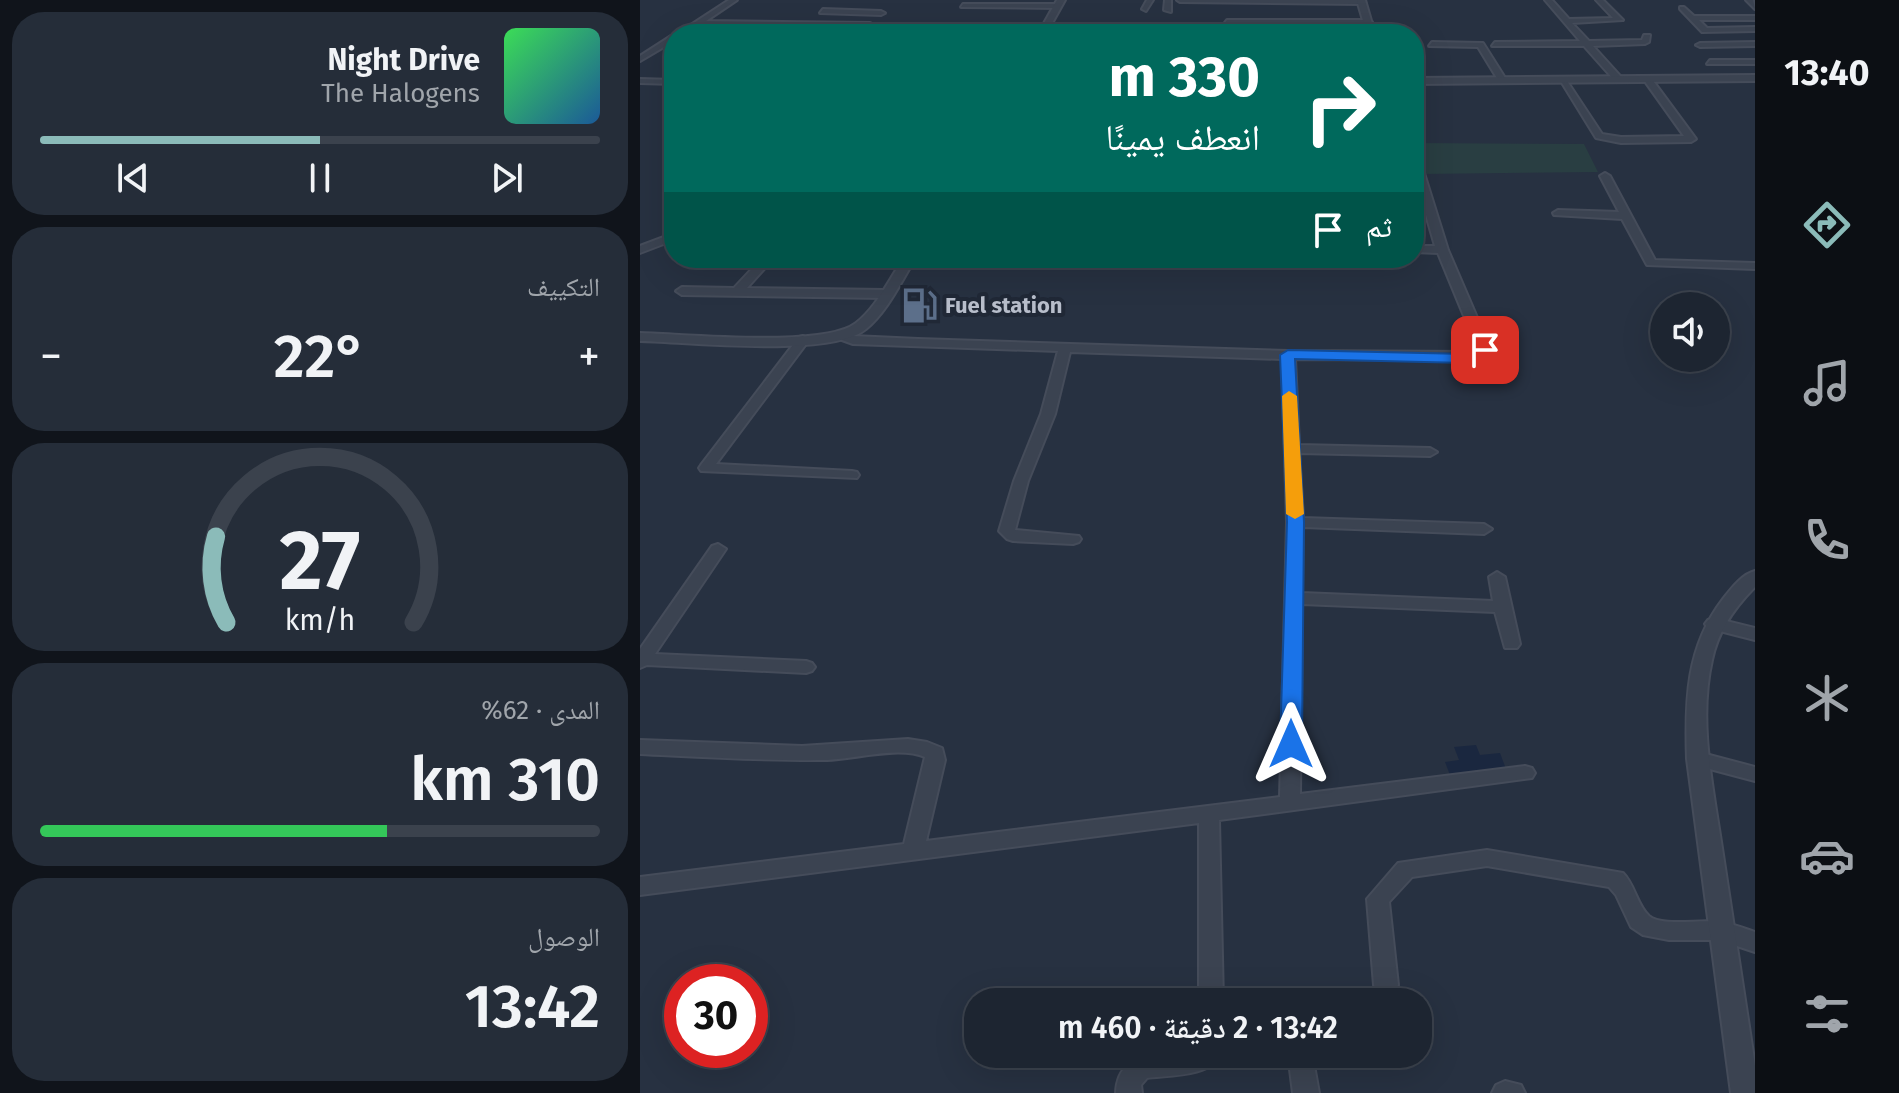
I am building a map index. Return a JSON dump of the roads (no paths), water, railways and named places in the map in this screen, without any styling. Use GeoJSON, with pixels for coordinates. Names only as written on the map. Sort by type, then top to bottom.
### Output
{"type":"FeatureCollection","features":[{"type":"Feature","properties":{"kind":"street"},"geometry":{"type":"LineString","coordinates":[[699,23],[734,0]]}},
{"type":"Feature","properties":{"kind":"street"},"geometry":{"type":"LineString","coordinates":[[1146,9],[1150,0]]}},
{"type":"Feature","properties":{"kind":"street"},"geometry":{"type":"LineString","coordinates":[[1168,0],[1168,10]]}},
{"type":"Feature","properties":{"kind":"street"},"geometry":{"type":"LineString","coordinates":[[1180,0],[1361,1],[1368,22],[1227,22]]}},
{"type":"Feature","properties":{"kind":"street"},"geometry":{"type":"LineString","coordinates":[[1548,0],[1619,80]]}},
{"type":"Feature","properties":{"kind":"street"},"geometry":{"type":"LineString","coordinates":[[1567,21],[1619,20],[1599,0]]}},
{"type":"Feature","properties":{"kind":"street"},"geometry":{"type":"LineString","coordinates":[[1749,0],[1755,7]]}},
{"type":"Feature","properties":{"kind":"street"},"geometry":{"type":"LineString","coordinates":[[963,6],[1059,3]]}},
{"type":"Feature","properties":{"kind":"street"},"geometry":{"type":"LineString","coordinates":[[1047,24],[1059,3]]}},
{"type":"Feature","properties":{"kind":"street"},"geometry":{"type":"LineString","coordinates":[[1682,8],[1705,30],[1755,29]]}},
{"type":"Feature","properties":{"kind":"street"},"geometry":{"type":"LineString","coordinates":[[823,11],[885,10],[871,24]]}},
{"type":"Feature","properties":{"kind":"street"},"geometry":{"type":"LineString","coordinates":[[1692,18],[1755,18]]}},
{"type":"Feature","properties":{"kind":"street"},"geometry":{"type":"LineString","coordinates":[[699,23],[784,24]]}},
{"type":"Feature","properties":{"kind":"street"},"geometry":{"type":"LineString","coordinates":[[1495,44],[1641,43],[1648,40],[1647,37]]}},
{"type":"Feature","properties":{"kind":"street"},"geometry":{"type":"LineString","coordinates":[[640,59],[664,44]]}},
{"type":"Feature","properties":{"kind":"street"},"geometry":{"type":"LineString","coordinates":[[1432,44],[1480,45],[1503,81]]}},
{"type":"Feature","properties":{"kind":"street"},"geometry":{"type":"LineString","coordinates":[[1700,45],[1755,44]]}},
{"type":"Feature","properties":{"kind":"street"},"geometry":{"type":"LineString","coordinates":[[1710,62],[1755,62]]}},
{"type":"Feature","properties":{"kind":"street"},"geometry":{"type":"LineString","coordinates":[[1424,81],[1755,78]]}},
{"type":"Feature","properties":{"kind":"street"},"geometry":{"type":"LineString","coordinates":[[1562,80],[1599,136],[1621,140],[1691,139],[1692,136],[1648,80]]}},
{"type":"Feature","properties":{"kind":"street"},"geometry":{"type":"LineString","coordinates":[[640,81],[664,82]]}},
{"type":"Feature","properties":{"kind":"street"},"geometry":{"type":"LineString","coordinates":[[1605,176],[1649,262],[1655,265],[1755,266]]}},
{"type":"Feature","properties":{"kind":"street"},"geometry":{"type":"LineString","coordinates":[[837,336],[853,340],[1288,355],[1480,356],[1485,350],[1424,205]]}},
{"type":"Feature","properties":{"kind":"street"},"geometry":{"type":"LineString","coordinates":[[1558,213],[1628,216]]}},
{"type":"Feature","properties":{"kind":"street"},"geometry":{"type":"LineString","coordinates":[[640,250],[664,240]]}},
{"type":"Feature","properties":{"kind":"street"},"geometry":{"type":"LineString","coordinates":[[1424,249],[1442,250]]}},
{"type":"Feature","properties":{"kind":"street"},"geometry":{"type":"LineString","coordinates":[[739,290],[759,268]]}},
{"type":"Feature","properties":{"kind":"street"},"geometry":{"type":"LineString","coordinates":[[640,337],[803,340],[837,336],[860,327],[903,268]]}},
{"type":"Feature","properties":{"kind":"street"},"geometry":{"type":"LineString","coordinates":[[682,291],[885,294]]}},
{"type":"Feature","properties":{"kind":"street"},"geometry":{"type":"LineString","coordinates":[[803,340],[706,468],[852,475]]}},
{"type":"Feature","properties":{"kind":"street"},"geometry":{"type":"LineString","coordinates":[[1065,348],[1048,414],[1021,481],[1007,531],[1013,536],[1073,539]]}},
{"type":"Feature","properties":{"kind":"street"},"geometry":{"type":"LineString","coordinates":[[1288,355],[1295,522],[1290,802]]}},
{"type":"Feature","properties":{"kind":"street"},"geometry":{"type":"LineString","coordinates":[[1292,449],[1430,452]]}},
{"type":"Feature","properties":{"kind":"street"},"geometry":{"type":"LineString","coordinates":[[1295,522],[1484,529]]}},
{"type":"Feature","properties":{"kind":"street"},"geometry":{"type":"LineString","coordinates":[[641,660],[718,549]]}},
{"type":"Feature","properties":{"kind":"street"},"geometry":{"type":"LineString","coordinates":[[1497,577],[1511,644]]}},
{"type":"Feature","properties":{"kind":"street"},"geometry":{"type":"LineString","coordinates":[[1745,1093],[1698,759],[1697,676],[1714,624],[1734,595],[1755,577]]}},
{"type":"Feature","properties":{"kind":"street"},"geometry":{"type":"LineString","coordinates":[[1292,598],[1502,607]]}},
{"type":"Feature","properties":{"kind":"street"},"geometry":{"type":"LineString","coordinates":[[1714,624],[1755,634]]}},
{"type":"Feature","properties":{"kind":"street"},"geometry":{"type":"LineString","coordinates":[[641,660],[806,667]]}},
{"type":"Feature","properties":{"kind":"street"},"geometry":{"type":"LineString","coordinates":[[640,747],[785,754],[909,747],[930,750],[935,753],[935,760],[913,851]]}},
{"type":"Feature","properties":{"kind":"street"},"geometry":{"type":"LineString","coordinates":[[1698,759],[1755,774]]}},
{"type":"Feature","properties":{"kind":"street"},"geometry":{"type":"LineString","coordinates":[[640,886],[1525,773]]}},
{"type":"Feature","properties":{"kind":"street"},"geometry":{"type":"LineString","coordinates":[[1209,812],[1211,988]]}},
{"type":"Feature","properties":{"kind":"street"},"geometry":{"type":"LineString","coordinates":[[1386,985],[1378,899],[1406,869],[1487,858],[1615,879],[1627,888],[1633,912],[1645,925],[1657,929],[1721,931],[1755,942]]}},
{"type":"Feature","properties":{"kind":"street"},"geometry":{"type":"LineString","coordinates":[[1129,1093],[1129,1081],[1140,1068]]}},
{"type":"Feature","properties":{"kind":"street"},"geometry":{"type":"LineString","coordinates":[[1302,1068],[1306,1093]]}},
{"type":"Feature","properties":{"kind":"street"},"geometry":{"type":"LineString","coordinates":[[1505,1093],[1512,1093]]}},
{"type":"Feature","properties":{"kind":"water"},"geometry":{"type":"Polygon","coordinates":[[[1476,745],[1480,755],[1500,753],[1506,769],[1450,775],[1445,762],[1459,760],[1454,747],[1476,745]]]}},
{"type":"Feature","properties":{"kind":"place","name":"Fuel station"},"geometry":{"type":"Point","coordinates":[919,305]}}]}
